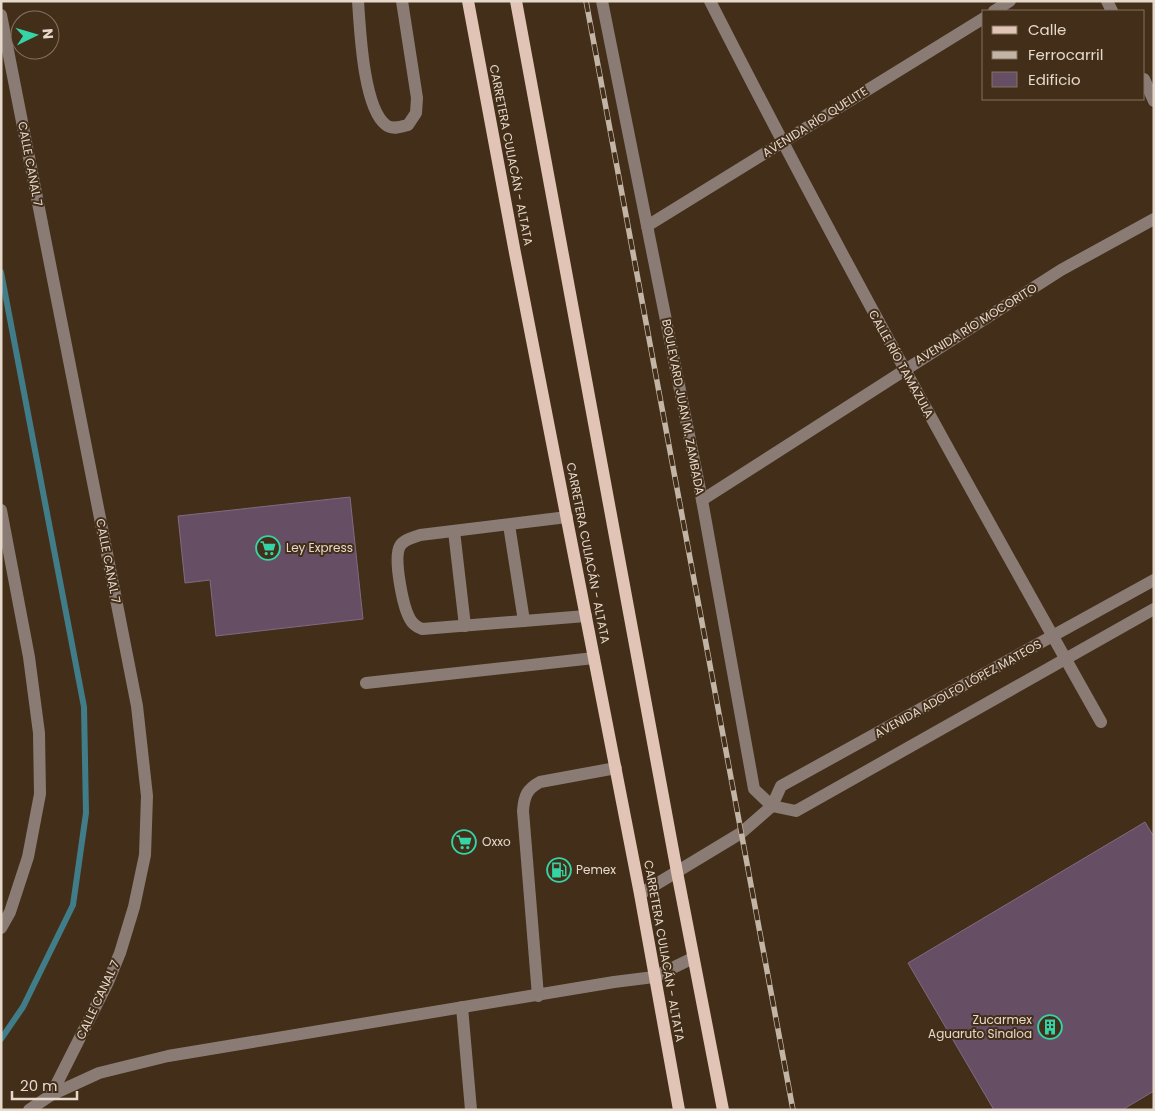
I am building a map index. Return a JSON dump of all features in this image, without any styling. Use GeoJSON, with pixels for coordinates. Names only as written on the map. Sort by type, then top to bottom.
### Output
{"type":"FeatureCollection","features":[{"type":"Feature","properties":{"kind":"main road","name":"CARRETERA CULIACÁN - ALTATA"},"geometry":{"type":"LineString","coordinates":[[468,1],[640,894],[679,1110]]}},
{"type":"Feature","properties":{"kind":"main road"},"geometry":{"type":"LineString","coordinates":[[516,1],[693,958],[723,1110]]}},
{"type":"Feature","properties":{"kind":"street"},"geometry":{"type":"LineString","coordinates":[[358,1],[363,59],[372,105],[386,125],[395,128],[408,125],[416,113],[417,98],[402,1]]}},
{"type":"Feature","properties":{"kind":"street","name":"BOULEVARD JUAN M. ZAMBADA"},"geometry":{"type":"LineString","coordinates":[[602,1],[702,500],[754,789],[772,806]]}},
{"type":"Feature","properties":{"kind":"street","name":"CALLE RÍO TAMAZULA"},"geometry":{"type":"LineString","coordinates":[[710,1],[782,142],[904,370],[1101,722]]}},
{"type":"Feature","properties":{"kind":"street"},"geometry":{"type":"LineString","coordinates":[[996,10],[1010,1]]}},
{"type":"Feature","properties":{"kind":"street","name":"CALLE CANAL 7"},"geometry":{"type":"LineString","coordinates":[[1,15],[137,706],[147,796],[145,855],[134,907],[120,953],[108,982],[51,1095]]}},
{"type":"Feature","properties":{"kind":"street","name":"AVENIDA RÍO QUELITE"},"geometry":{"type":"LineString","coordinates":[[647,226],[982,19]]}},
{"type":"Feature","properties":{"kind":"street"},"geometry":{"type":"LineString","coordinates":[[1145,81],[1154,101]]}},
{"type":"Feature","properties":{"kind":"street","name":"AVENIDA RÍO MOCORITO"},"geometry":{"type":"LineString","coordinates":[[702,500],[1061,270],[1154,219]]}},
{"type":"Feature","properties":{"kind":"street"},"geometry":{"type":"LineString","coordinates":[[1,510],[29,657],[39,733],[40,794],[28,857],[10,912],[1,928]]}},
{"type":"Feature","properties":{"kind":"street"},"geometry":{"type":"LineString","coordinates":[[567,517],[420,535],[407,540],[400,545],[397,556],[402,597],[410,619],[415,626],[422,629],[586,616]]}},
{"type":"Feature","properties":{"kind":"street"},"geometry":{"type":"LineString","coordinates":[[509,525],[524,621]]}},
{"type":"Feature","properties":{"kind":"street"},"geometry":{"type":"LineString","coordinates":[[454,532],[465,626]]}},
{"type":"Feature","properties":{"kind":"street","name":"AVENIDA ADOLFO LÓPEZ MATEOS"},"geometry":{"type":"LineString","coordinates":[[640,894],[741,833],[772,806],[781,786],[1154,580]]}},
{"type":"Feature","properties":{"kind":"street","name":"AVENIDA ADOLFO LÓPEZ MATEOS"},"geometry":{"type":"LineString","coordinates":[[772,806],[796,811],[1154,609]]}},
{"type":"Feature","properties":{"kind":"street"},"geometry":{"type":"LineString","coordinates":[[366,683],[594,658]]}},
{"type":"Feature","properties":{"kind":"street"},"geometry":{"type":"LineString","coordinates":[[538,996],[523,811],[524,799],[530,788],[540,782],[616,768]]}},
{"type":"Feature","properties":{"kind":"street"},"geometry":{"type":"LineString","coordinates":[[29,1110],[51,1095],[98,1073],[168,1056],[654,977],[693,958]]}},
{"type":"Feature","properties":{"kind":"street"},"geometry":{"type":"LineString","coordinates":[[462,1007],[471,1110]]}},
{"type":"Feature","properties":{"kind":"building","name":"Ley Express"},"geometry":{"type":"Polygon","coordinates":[[[350,497],[363,619],[216,636],[210,580],[185,583],[178,516],[350,497]]]}},
{"type":"Feature","properties":{"kind":"building","name":"Zucarmex Aguaruto Sinaloa"},"geometry":{"type":"Polygon","coordinates":[[[1145,822],[1154,837],[1154,1091],[1122,1110],[994,1110],[908,963],[1145,822]]]}},
{"type":"Feature","properties":{"kind":"waterway"},"geometry":{"type":"LineString","coordinates":[[1,272],[84,707],[86,813],[73,905],[23,1007],[1,1039]]}},
{"type":"Feature","properties":{"kind":"railway"},"geometry":{"type":"LineString","coordinates":[[586,1],[793,1110]]}},
{"type":"Feature","properties":{"kind":"place","name":"Ley Express"},"geometry":{"type":"Point","coordinates":[268,548]}},
{"type":"Feature","properties":{"kind":"place","name":"Oxxo"},"geometry":{"type":"Point","coordinates":[464,842]}},
{"type":"Feature","properties":{"kind":"place","name":"Pemex"},"geometry":{"type":"Point","coordinates":[559,870]}},
{"type":"Feature","properties":{"kind":"place","name":"Zucarmex Aguaruto Sinaloa"},"geometry":{"type":"Point","coordinates":[1050,1027]}}]}
